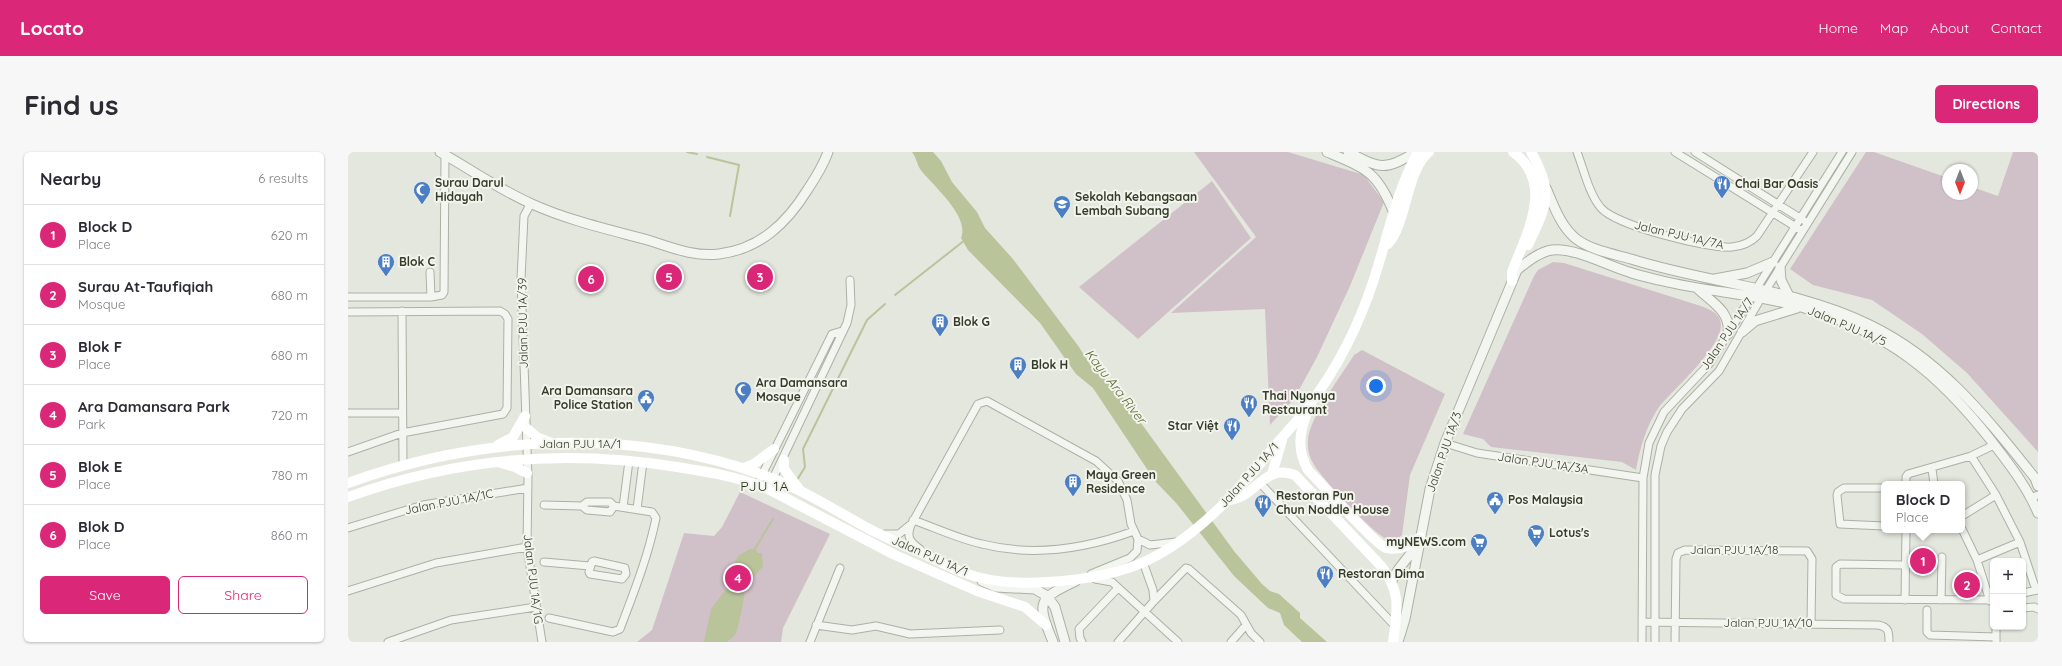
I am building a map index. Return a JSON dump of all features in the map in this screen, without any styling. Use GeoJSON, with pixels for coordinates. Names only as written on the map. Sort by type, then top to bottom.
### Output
{"type":"FeatureCollection","features":[{"type":"Feature","properties":{"kind":"main road","name":"Jalan PJU 1A/1"},"geometry":{"type":"LineString","coordinates":[[348,483],[403,465],[491,448],[551,443],[595,442],[626,444],[685,454],[744,468],[774,478],[874,532],[964,573],[1005,583],[1076,581],[1143,562],[1162,553],[1178,542],[1228,501],[1310,404],[1332,372],[1369,294],[1393,211],[1417,152]]}},
{"type":"Feature","properties":{"kind":"main road"},"geometry":{"type":"LineString","coordinates":[[1382,250],[1390,243],[1418,168],[1429,152]]}},
{"type":"Feature","properties":{"kind":"main road"},"geometry":{"type":"LineString","coordinates":[[1512,280],[1512,272],[1533,215],[1536,194],[1534,180],[1528,168],[1523,160],[1513,152]]}},
{"type":"Feature","properties":{"kind":"main road"},"geometry":{"type":"LineString","coordinates":[[1517,270],[1540,220],[1546,188],[1542,171],[1532,152]]}},
{"type":"Feature","properties":{"kind":"main road"},"geometry":{"type":"LineString","coordinates":[[1310,404],[1300,435],[1303,460],[1308,470],[1380,546],[1398,548],[1407,546],[1420,537]]}},
{"type":"Feature","properties":{"kind":"main road"},"geometry":{"type":"LineString","coordinates":[[491,448],[513,437],[525,416]]}},
{"type":"Feature","properties":{"kind":"main road"},"geometry":{"type":"LineString","coordinates":[[525,427],[537,437],[551,443]]}},
{"type":"Feature","properties":{"kind":"main road"},"geometry":{"type":"LineString","coordinates":[[1272,474],[1282,437]]}},
{"type":"Feature","properties":{"kind":"main road"},"geometry":{"type":"LineString","coordinates":[[744,468],[754,464],[774,449]]}},
{"type":"Feature","properties":{"kind":"main road","name":"Jalan PJU 1A/1"},"geometry":{"type":"LineString","coordinates":[[348,497],[407,478],[494,461],[595,458],[643,462],[704,471],[757,484],[895,555],[977,591],[1025,607],[1046,625]]}},
{"type":"Feature","properties":{"kind":"main road"},"geometry":{"type":"LineString","coordinates":[[784,460],[784,469],[801,492]]}},
{"type":"Feature","properties":{"kind":"main road"},"geometry":{"type":"LineString","coordinates":[[494,461],[515,467],[527,473]]}},
{"type":"Feature","properties":{"kind":"main road"},"geometry":{"type":"LineString","coordinates":[[1228,501],[1245,496],[1272,474],[1286,472],[1295,475],[1382,567],[1392,581],[1397,603],[1393,642]]}},
{"type":"Feature","properties":{"kind":"street"},"geometry":{"type":"LineString","coordinates":[[443,154],[531,204],[558,214],[691,253],[706,255],[720,254],[755,244],[775,230],[804,195],[821,170],[828,152]]}},
{"type":"Feature","properties":{"kind":"street"},"geometry":{"type":"LineString","coordinates":[[1327,152],[1349,155],[1383,167],[1397,163],[1417,152]]}},
{"type":"Feature","properties":{"kind":"street","name":"Jalan PJU 1A/7A"},"geometry":{"type":"LineString","coordinates":[[1577,152],[1595,199],[1611,216],[1631,226],[1660,234],[1732,247],[1753,240],[1779,205],[1813,152]]}},
{"type":"Feature","properties":{"kind":"street"},"geometry":{"type":"LineString","coordinates":[[1675,152],[1802,231]]}},
{"type":"Feature","properties":{"kind":"street"},"geometry":{"type":"LineString","coordinates":[[1695,152],[1705,154],[1808,223]]}},
{"type":"Feature","properties":{"kind":"street","name":"Jalan PJU 1A/7"},"geometry":{"type":"LineString","coordinates":[[1777,265],[1795,227],[1842,152]]}},
{"type":"Feature","properties":{"kind":"street","name":"Jalan PJU 1A/7"},"geometry":{"type":"LineString","coordinates":[[1642,642],[1643,478],[1649,443],[1664,412],[1709,364],[1728,334],[1756,298],[1777,265],[1808,223],[1852,152]]}},
{"type":"Feature","properties":{"kind":"street"},"geometry":{"type":"LineString","coordinates":[[348,297],[431,297],[442,295],[444,292],[443,154]]}},
{"type":"Feature","properties":{"kind":"street"},"geometry":{"type":"LineString","coordinates":[[1698,166],[1705,154]]}},
{"type":"Feature","properties":{"kind":"street"},"geometry":{"type":"LineString","coordinates":[[1349,155],[1377,180],[1384,190],[1393,211]]}},
{"type":"Feature","properties":{"kind":"street","name":"Jalan PJU 1A/5"},"geometry":{"type":"LineString","coordinates":[[1546,188],[1562,223],[1568,231],[1580,241],[1595,248],[1647,264],[1709,280],[1762,289],[1835,309],[1904,343],[1930,362],[1959,388],[1988,420],[2037,481]]}},
{"type":"Feature","properties":{"kind":"street","name":"Jalan PJU 1A/39"},"geometry":{"type":"LineString","coordinates":[[526,445],[521,279],[524,216],[531,204]]}},
{"type":"Feature","properties":{"kind":"street","name":"Jalan PJU 1A/5"},"geometry":{"type":"LineString","coordinates":[[1517,270],[1543,253],[1552,250],[1562,250],[1576,253],[1631,273],[1698,289],[1756,298],[1800,307],[1866,332],[1911,357],[1952,393],[1994,445],[2035,500],[2038,513]]}},
{"type":"Feature","properties":{"kind":"street"},"geometry":{"type":"LineString","coordinates":[[1709,280],[1747,273],[1777,265],[1781,280],[1789,296]]}},
{"type":"Feature","properties":{"kind":"street","name":"Jalan PJU 1A/3"},"geometry":{"type":"LineString","coordinates":[[1398,642],[1405,619],[1430,489],[1446,443],[1517,270]]}},
{"type":"Feature","properties":{"kind":"street"},"geometry":{"type":"LineString","coordinates":[[430,272],[431,297]]}},
{"type":"Feature","properties":{"kind":"street"},"geometry":{"type":"LineString","coordinates":[[768,489],[784,460],[841,338],[842,331],[847,323],[850,310],[850,280]]}},
{"type":"Feature","properties":{"kind":"street"},"geometry":{"type":"LineString","coordinates":[[1698,289],[1726,315],[1729,324],[1728,334]]}},
{"type":"Feature","properties":{"kind":"street","name":"Jalan PJU 1A/7"},"geometry":{"type":"LineString","coordinates":[[1655,642],[1655,475],[1661,446],[1667,432],[1682,410],[1719,371],[1742,332],[1756,298]]}},
{"type":"Feature","properties":{"kind":"street"},"geometry":{"type":"LineString","coordinates":[[1742,332],[1755,321],[1800,307]]}},
{"type":"Feature","properties":{"kind":"street"},"geometry":{"type":"LineString","coordinates":[[402,311],[403,465]]}},
{"type":"Feature","properties":{"kind":"street"},"geometry":{"type":"LineString","coordinates":[[348,312],[500,311],[505,314],[508,319],[507,408],[503,414],[402,433],[348,452]]}},
{"type":"Feature","properties":{"kind":"street"},"geometry":{"type":"LineString","coordinates":[[757,484],[832,334],[842,331]]}},
{"type":"Feature","properties":{"kind":"street"},"geometry":{"type":"LineString","coordinates":[[933,558],[911,542],[908,537],[912,522],[978,404],[987,401],[1102,466],[1118,481],[1128,500],[1130,520],[1138,539],[1137,551],[1130,558],[1076,581],[1047,596],[1043,605],[1046,625],[1053,642]]}},
{"type":"Feature","properties":{"kind":"street"},"geometry":{"type":"LineString","coordinates":[[348,413],[402,412]]}},
{"type":"Feature","properties":{"kind":"street","name":"Jalan PJU 1A/3A"},"geometry":{"type":"LineString","coordinates":[[1446,443],[1477,453],[1643,478]]}},
{"type":"Feature","properties":{"kind":"street","name":"Jalan PJU 1A/1G"},"geometry":{"type":"LineString","coordinates":[[526,445],[528,488],[527,547],[542,642]]}},
{"type":"Feature","properties":{"kind":"street"},"geometry":{"type":"LineString","coordinates":[[1906,481],[1908,474],[1971,456],[1994,445]]}},
{"type":"Feature","properties":{"kind":"street"},"geometry":{"type":"LineString","coordinates":[[1971,456],[1996,495],[2020,542],[2037,590],[2026,592]]}},
{"type":"Feature","properties":{"kind":"street"},"geometry":{"type":"LineString","coordinates":[[624,507],[629,461]]}},
{"type":"Feature","properties":{"kind":"street"},"geometry":{"type":"LineString","coordinates":[[637,509],[643,462]]}},
{"type":"Feature","properties":{"kind":"street"},"geometry":{"type":"LineString","coordinates":[[1932,468],[1934,481]]}},
{"type":"Feature","properties":{"kind":"street"},"geometry":{"type":"LineString","coordinates":[[1260,483],[1395,626]]}},
{"type":"Feature","properties":{"kind":"street","name":"Jalan PJU 1A/1C"},"geometry":{"type":"LineString","coordinates":[[348,528],[423,505],[528,488]]}},
{"type":"Feature","properties":{"kind":"street"},"geometry":{"type":"LineString","coordinates":[[1881,488],[1844,488],[1838,492],[1837,495],[1838,520],[1840,524],[1881,526]]}},
{"type":"Feature","properties":{"kind":"street"},"geometry":{"type":"LineString","coordinates":[[1965,514],[1996,495]]}},
{"type":"Feature","properties":{"kind":"street"},"geometry":{"type":"LineString","coordinates":[[544,505],[582,506],[587,502],[610,502],[614,506],[652,512],[656,518],[651,544],[620,629],[616,632],[603,631],[549,618]]}},
{"type":"Feature","properties":{"kind":"street"},"geometry":{"type":"LineString","coordinates":[[874,532],[894,535],[899,534],[912,522]]}},
{"type":"Feature","properties":{"kind":"street"},"geometry":{"type":"LineString","coordinates":[[912,522],[981,544],[1024,551],[1078,547],[1134,531]]}},
{"type":"Feature","properties":{"kind":"street"},"geometry":{"type":"LineString","coordinates":[[1905,600],[1906,533]]}},
{"type":"Feature","properties":{"kind":"street"},"geometry":{"type":"LineString","coordinates":[[1964,533],[1977,560],[1990,597]]}},
{"type":"Feature","properties":{"kind":"street"},"geometry":{"type":"LineString","coordinates":[[1392,581],[1395,573],[1409,559],[1420,537]]}},
{"type":"Feature","properties":{"kind":"street"},"geometry":{"type":"LineString","coordinates":[[1138,539],[1150,545],[1178,542]]}},
{"type":"Feature","properties":{"kind":"street"},"geometry":{"type":"LineString","coordinates":[[1977,560],[2020,542]]}},
{"type":"Feature","properties":{"kind":"street"},"geometry":{"type":"LineString","coordinates":[[348,591],[436,563],[527,547]]}},
{"type":"Feature","properties":{"kind":"street","name":"Jalan PJU 1A/18"},"geometry":{"type":"LineString","coordinates":[[1675,642],[1676,559],[1678,553],[1684,550],[1804,550],[1810,554],[1812,559],[1811,623]]}},
{"type":"Feature","properties":{"kind":"street"},"geometry":{"type":"LineString","coordinates":[[1941,600],[1942,557]]}},
{"type":"Feature","properties":{"kind":"street"},"geometry":{"type":"LineString","coordinates":[[594,561],[625,568],[626,574],[622,579],[590,574],[590,566],[594,561]]}},
{"type":"Feature","properties":{"kind":"street"},"geometry":{"type":"LineString","coordinates":[[544,562],[590,566]]}},
{"type":"Feature","properties":{"kind":"street"},"geometry":{"type":"LineString","coordinates":[[1143,562],[1153,590],[1154,601]]}},
{"type":"Feature","properties":{"kind":"street"},"geometry":{"type":"LineString","coordinates":[[1906,565],[1840,564],[1836,567],[1835,592],[1838,597],[1844,599],[1990,600]]}},
{"type":"Feature","properties":{"kind":"street"},"geometry":{"type":"LineString","coordinates":[[810,642],[840,568]]}},
{"type":"Feature","properties":{"kind":"street"},"geometry":{"type":"LineString","coordinates":[[1118,642],[1154,601],[1186,568],[1241,615],[1246,625],[1260,642]]}},
{"type":"Feature","properties":{"kind":"street"},"geometry":{"type":"LineString","coordinates":[[964,573],[996,587],[1035,590],[1047,596],[1055,607],[1065,642]]}},
{"type":"Feature","properties":{"kind":"street"},"geometry":{"type":"LineString","coordinates":[[626,574],[640,577]]}},
{"type":"Feature","properties":{"kind":"street"},"geometry":{"type":"LineString","coordinates":[[1087,578],[1112,582],[1178,642]]}},
{"type":"Feature","properties":{"kind":"street"},"geometry":{"type":"LineString","coordinates":[[1082,642],[1079,629],[1118,588]]}},
{"type":"Feature","properties":{"kind":"street"},"geometry":{"type":"LineString","coordinates":[[388,642],[452,620],[536,607]]}},
{"type":"Feature","properties":{"kind":"street"},"geometry":{"type":"LineString","coordinates":[[2026,608],[2034,607],[2038,609]]}},
{"type":"Feature","properties":{"kind":"street"},"geometry":{"type":"LineString","coordinates":[[1927,610],[1927,632],[1930,636],[1936,639],[1996,640]]}},
{"type":"Feature","properties":{"kind":"street","name":"Jalan PJU 1A/10"},"geometry":{"type":"LineString","coordinates":[[1642,622],[1878,625],[1886,627],[1890,634],[1890,642]]}},
{"type":"Feature","properties":{"kind":"street"},"geometry":{"type":"LineString","coordinates":[[816,625],[852,630],[876,626],[910,634],[1000,630]]}},
{"type":"Feature","properties":{"kind":"street"},"geometry":{"type":"LineString","coordinates":[[1231,642],[1246,625]]}},
{"type":"Feature","properties":{"kind":"shaded area"},"geometry":{"type":"Polygon","coordinates":[[[912,152],[933,152],[941,161],[952,182],[977,212],[985,228],[1013,259],[1079,347],[1091,366],[1117,390],[1234,551],[1262,584],[1270,591],[1279,594],[1300,613],[1300,618],[1327,642],[1302,642],[1284,625],[1280,613],[1268,608],[1234,576],[1177,504],[1155,481],[1093,388],[1076,374],[1040,323],[968,250],[961,238],[962,229],[960,220],[955,211],[920,169],[912,152]]]}},
{"type":"Feature","properties":{"kind":"shaded area"},"geometry":{"type":"Polygon","coordinates":[[[1194,152],[1288,152],[1364,175],[1384,202],[1350,286],[1317,357],[1294,399],[1270,425],[1265,309],[1171,313],[1256,237],[1194,152]]]}},
{"type":"Feature","properties":{"kind":"shaded area"},"geometry":{"type":"Polygon","coordinates":[[[1866,152],[1874,152],[1942,176],[1942,200],[1978,200],[1978,189],[1998,196],[2013,152],[2038,152],[2038,452],[1967,373],[1922,334],[1872,300],[1813,285],[1790,269],[1866,152]]]}},
{"type":"Feature","properties":{"kind":"shaded area"},"geometry":{"type":"Polygon","coordinates":[[[1212,181],[1251,238],[1138,339],[1079,287],[1212,181]]]}},
{"type":"Feature","properties":{"kind":"shaded area"},"geometry":{"type":"Polygon","coordinates":[[[1553,262],[1564,263],[1704,307],[1716,314],[1720,320],[1720,329],[1716,340],[1708,353],[1654,414],[1644,437],[1636,470],[1622,462],[1491,447],[1483,439],[1463,434],[1534,276],[1538,270],[1553,262]]]}},
{"type":"Feature","properties":{"kind":"shaded area"},"geometry":{"type":"Polygon","coordinates":[[[1362,350],[1445,394],[1410,475],[1402,535],[1394,540],[1390,540],[1378,534],[1346,502],[1316,468],[1308,451],[1310,431],[1314,420],[1334,385],[1354,355],[1362,350]]]}},
{"type":"Feature","properties":{"kind":"shaded area"},"geometry":{"type":"Polygon","coordinates":[[[740,492],[830,534],[783,628],[781,642],[637,642],[652,630],[684,533],[714,536],[722,527],[740,492]]]}},
{"type":"Feature","properties":{"kind":"shaded area"},"geometry":{"type":"Polygon","coordinates":[[[750,549],[755,549],[758,553],[762,553],[763,566],[745,588],[739,624],[734,636],[727,642],[702,642],[704,641],[711,609],[732,581],[732,569],[738,556],[750,549]]]}},
{"type":"Feature","properties":{"kind":"waterway"},"geometry":{"type":"LineString","coordinates":[[687,152],[697,154]]}},
{"type":"Feature","properties":{"kind":"waterway"},"geometry":{"type":"LineString","coordinates":[[707,157],[739,165],[730,216]]}},
{"type":"Feature","properties":{"kind":"waterway"},"geometry":{"type":"LineString","coordinates":[[895,295],[965,240]]}},
{"type":"Feature","properties":{"kind":"waterway"},"geometry":{"type":"LineString","coordinates":[[797,480],[805,467],[803,449],[867,320],[885,304]]}},
{"type":"Feature","properties":{"kind":"waterway"},"geometry":{"type":"LineString","coordinates":[[754,550],[773,519]]}},
{"type":"Feature","properties":{"kind":"place","name":"Chai Bar Oasis"},"geometry":{"type":"Point","coordinates":[1722,199]}},
{"type":"Feature","properties":{"kind":"place","name":"Surau Darul Hidayah"},"geometry":{"type":"Point","coordinates":[422,205]}},
{"type":"Feature","properties":{"kind":"place","name":"Sekolah Kebangsaan Lembah Subang"},"geometry":{"type":"Point","coordinates":[1062,219]}},
{"type":"Feature","properties":{"kind":"place","name":"Blok C"},"geometry":{"type":"Point","coordinates":[386,277]}},
{"type":"Feature","properties":{"kind":"place","name":"Blok E"},"geometry":{"type":"Point","coordinates":[669,277]}},
{"type":"Feature","properties":{"kind":"place","name":"Blok F"},"geometry":{"type":"Point","coordinates":[760,277]}},
{"type":"Feature","properties":{"kind":"place","name":"Blok D"},"geometry":{"type":"Point","coordinates":[591,279]}},
{"type":"Feature","properties":{"kind":"place","name":"Blok G"},"geometry":{"type":"Point","coordinates":[940,337]}},
{"type":"Feature","properties":{"kind":"place","name":"Blok H"},"geometry":{"type":"Point","coordinates":[1018,380]}},
{"type":"Feature","properties":{"kind":"place","name":"Ara Damansara Mosque"},"geometry":{"type":"Point","coordinates":[743,405]}},
{"type":"Feature","properties":{"kind":"place","name":"Ara Damansara Police Station"},"geometry":{"type":"Point","coordinates":[646,413]}},
{"type":"Feature","properties":{"kind":"place","name":"Thai Nyonya Restaurant"},"geometry":{"type":"Point","coordinates":[1249,418]}},
{"type":"Feature","properties":{"kind":"place","name":"Star Việt"},"geometry":{"type":"Point","coordinates":[1232,441]}},
{"type":"Feature","properties":{"kind":"place","name":"Maya Green Residence"},"geometry":{"type":"Point","coordinates":[1073,497]}},
{"type":"Feature","properties":{"kind":"place","name":"Pos Malaysia"},"geometry":{"type":"Point","coordinates":[1495,515]}},
{"type":"Feature","properties":{"kind":"place","name":"Restoran Pun Chun Noddle House"},"geometry":{"type":"Point","coordinates":[1263,518]}},
{"type":"Feature","properties":{"kind":"place","name":"Lotus's"},"geometry":{"type":"Point","coordinates":[1536,548]}},
{"type":"Feature","properties":{"kind":"place","name":"myNEWS.com"},"geometry":{"type":"Point","coordinates":[1479,557]}},
{"type":"Feature","properties":{"kind":"place","name":"Block D"},"geometry":{"type":"Point","coordinates":[1923,561]}},
{"type":"Feature","properties":{"kind":"place","name":"Ara Damansara Park"},"geometry":{"type":"Point","coordinates":[738,578]}},
{"type":"Feature","properties":{"kind":"place","name":"Surau At-Taufiqiah"},"geometry":{"type":"Point","coordinates":[1967,585]}},
{"type":"Feature","properties":{"kind":"place","name":"Restoran Dima"},"geometry":{"type":"Point","coordinates":[1325,589]}},
{"type":"Feature","properties":{"kind":"district","name":"PJU 1A"},"geometry":{"type":"Point","coordinates":[765,486]}},
{"type":"Feature","properties":{"kind":"water label","name":"Kayu Ara River"},"geometry":{"type":"Point","coordinates":[1116,386]}}]}
